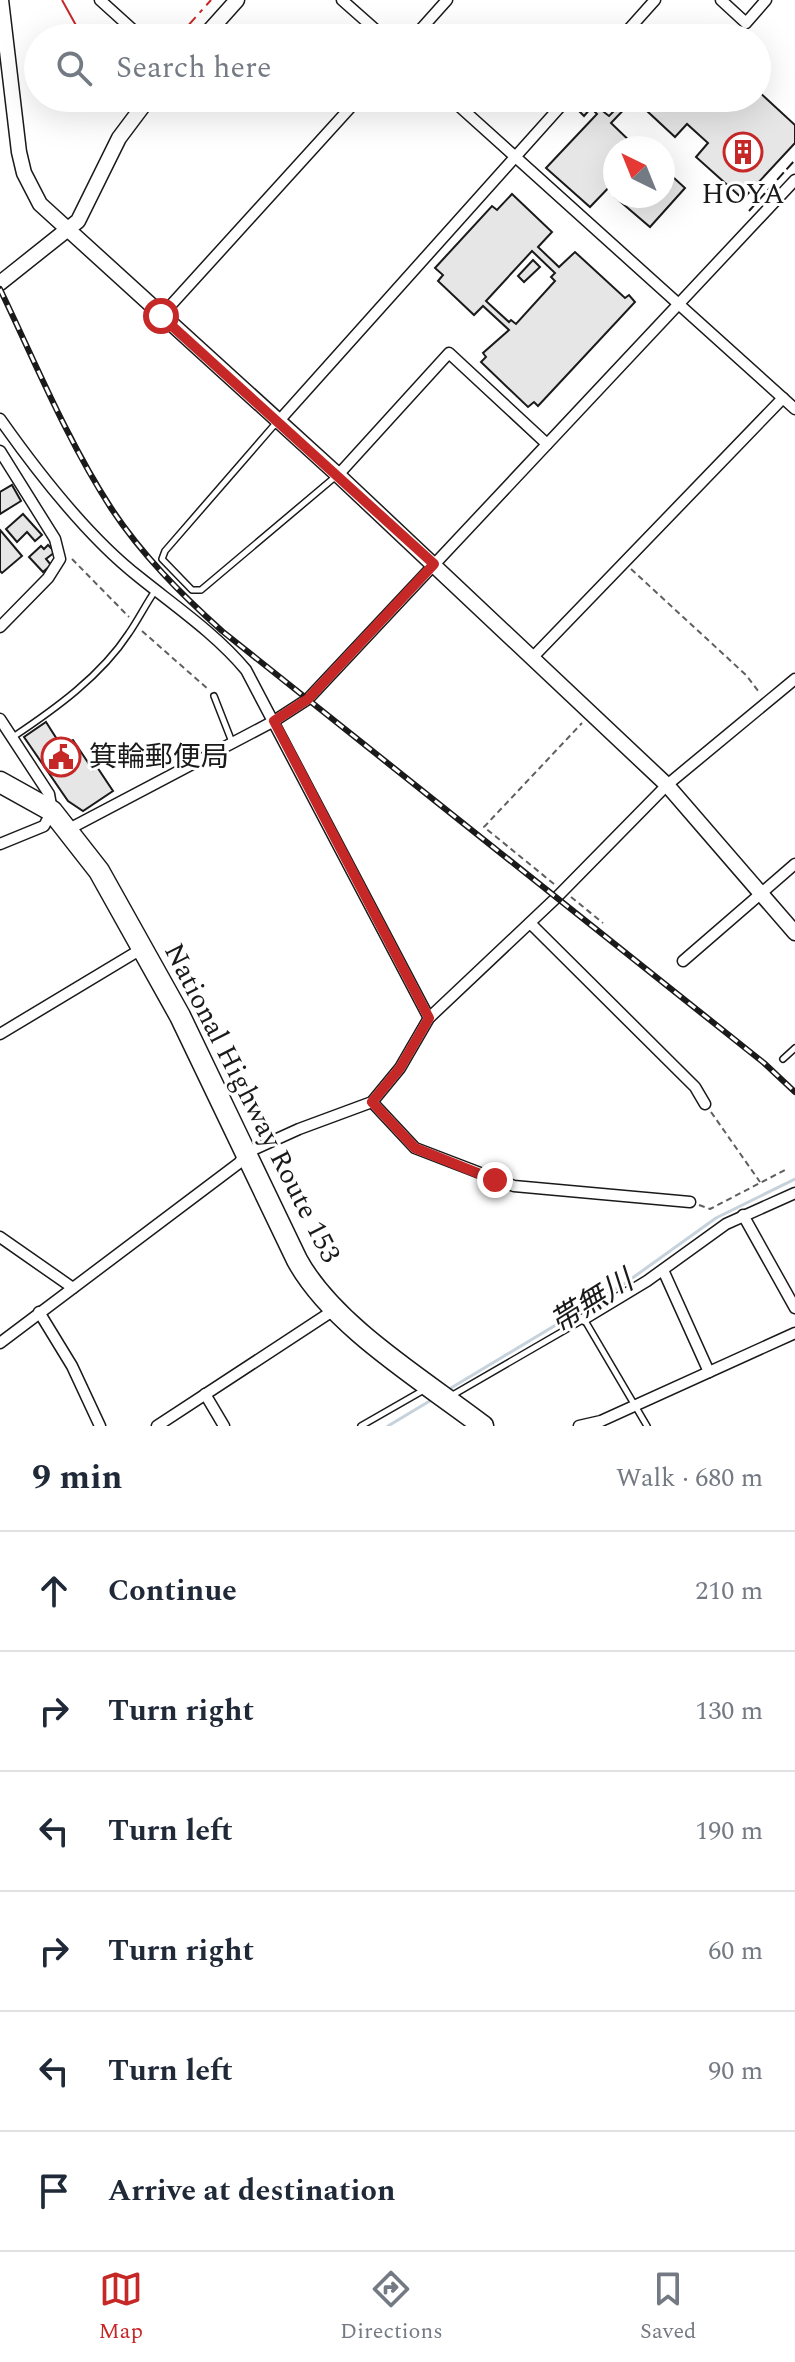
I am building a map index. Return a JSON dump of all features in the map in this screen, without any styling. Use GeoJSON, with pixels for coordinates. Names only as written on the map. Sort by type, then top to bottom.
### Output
{"type":"FeatureCollection","features":[{"type":"Feature","properties":{"kind":"highway","name":"National Highway Route 153"},"geometry":{"type":"LineString","coordinates":[[0,782],[52,811],[99,871],[143,948],[301,1268],[334,1310],[483,1426]]}},
{"type":"Feature","properties":{"kind":"street"},"geometry":{"type":"LineString","coordinates":[[1,0],[24,173],[40,204],[277,423],[338,475],[667,785],[795,933]]}},
{"type":"Feature","properties":{"kind":"street"},"geometry":{"type":"LineString","coordinates":[[100,0],[127,24]]}},
{"type":"Feature","properties":{"kind":"street"},"geometry":{"type":"LineString","coordinates":[[216,24],[237,0]]}},
{"type":"Feature","properties":{"kind":"street"},"geometry":{"type":"LineString","coordinates":[[342,0],[369,24]]}},
{"type":"Feature","properties":{"kind":"street"},"geometry":{"type":"LineString","coordinates":[[426,24],[447,0]]}},
{"type":"Feature","properties":{"kind":"street"},"geometry":{"type":"LineString","coordinates":[[634,24],[655,0]]}},
{"type":"Feature","properties":{"kind":"street"},"geometry":{"type":"LineString","coordinates":[[721,0],[746,23],[766,0]]}},
{"type":"Feature","properties":{"kind":"street"},"geometry":{"type":"LineString","coordinates":[[0,283],[68,231],[87,206],[119,138],[138,112]]}},
{"type":"Feature","properties":{"kind":"street"},"geometry":{"type":"LineString","coordinates":[[161,316],[346,112]]}},
{"type":"Feature","properties":{"kind":"street"},"geometry":{"type":"LineString","coordinates":[[465,112],[795,409]]}},
{"type":"Feature","properties":{"kind":"street"},"geometry":{"type":"LineString","coordinates":[[277,423],[556,112]]}},
{"type":"Feature","properties":{"kind":"street"},"geometry":{"type":"LineString","coordinates":[[69,829],[274,721],[308,699],[795,180]]}},
{"type":"Feature","properties":{"kind":"street"},"geometry":{"type":"LineString","coordinates":[[338,475],[449,353],[547,444]]}},
{"type":"Feature","properties":{"kind":"street"},"geometry":{"type":"LineString","coordinates":[[533,657],[783,398]]}},
{"type":"Feature","properties":{"kind":"street"},"geometry":{"type":"LineString","coordinates":[[0,419],[65,501],[137,576],[232,653],[246,670],[429,1018]]}},
{"type":"Feature","properties":{"kind":"street"},"geometry":{"type":"LineString","coordinates":[[0,451],[55,539],[60,559],[48,578],[0,627]]}},
{"type":"Feature","properties":{"kind":"street"},"geometry":{"type":"LineString","coordinates":[[0,1343],[239,1163],[246,1153],[372,1102],[400,1068],[429,1018],[563,891],[667,785],[795,679]]}},
{"type":"Feature","properties":{"kind":"street"},"geometry":{"type":"LineString","coordinates":[[0,719],[49,794],[52,811],[44,826],[0,844]]}},
{"type":"Feature","properties":{"kind":"street"},"geometry":{"type":"LineString","coordinates":[[683,961],[795,864]]}},
{"type":"Feature","properties":{"kind":"street"},"geometry":{"type":"LineString","coordinates":[[530,923],[687,1078],[705,1104]]}},
{"type":"Feature","properties":{"kind":"street"},"geometry":{"type":"LineString","coordinates":[[0,1034],[53,999],[143,948]]}},
{"type":"Feature","properties":{"kind":"street"},"geometry":{"type":"LineString","coordinates":[[372,1102],[415,1148],[514,1186],[690,1202]]}},
{"type":"Feature","properties":{"kind":"street"},"geometry":{"type":"LineString","coordinates":[[584,1319],[663,1270],[726,1224],[795,1193]]}},
{"type":"Feature","properties":{"kind":"street"},"geometry":{"type":"LineString","coordinates":[[743,1215],[795,1308]]}},
{"type":"Feature","properties":{"kind":"street"},"geometry":{"type":"LineString","coordinates":[[0,1237],[73,1288]]}},
{"type":"Feature","properties":{"kind":"street"},"geometry":{"type":"LineString","coordinates":[[663,1270],[692,1328],[692,1339],[709,1372]]}},
{"type":"Feature","properties":{"kind":"street"},"geometry":{"type":"LineString","coordinates":[[157,1426],[172,1422],[205,1394],[334,1310]]}},
{"type":"Feature","properties":{"kind":"street"},"geometry":{"type":"LineString","coordinates":[[39,1312],[72,1366],[100,1426]]}},
{"type":"Feature","properties":{"kind":"street"},"geometry":{"type":"LineString","coordinates":[[579,1426],[601,1421],[795,1333]]}},
{"type":"Feature","properties":{"kind":"street"},"geometry":{"type":"LineString","coordinates":[[205,1394],[224,1426]]}},
{"type":"Feature","properties":{"kind":"lane"},"geometry":{"type":"LineString","coordinates":[[277,423],[165,551],[162,559],[192,590],[201,590],[338,475]]}},
{"type":"Feature","properties":{"kind":"lane"},"geometry":{"type":"LineString","coordinates":[[13,737],[49,713],[101,666],[131,631],[156,589]]}},
{"type":"Feature","properties":{"kind":"lane"},"geometry":{"type":"LineString","coordinates":[[214,696],[232,742]]}},
{"type":"Feature","properties":{"kind":"lane"},"geometry":{"type":"LineString","coordinates":[[783,1059],[795,1048]]}},
{"type":"Feature","properties":{"kind":"lane"},"geometry":{"type":"LineString","coordinates":[[361,1426],[440,1393],[584,1319],[647,1426]]}},
{"type":"Feature","properties":{"kind":"path"},"geometry":{"type":"LineString","coordinates":[[624,563],[746,675],[767,703]]}},
{"type":"Feature","properties":{"kind":"path"},"geometry":{"type":"LineString","coordinates":[[591,713],[484,827],[603,923]]}},
{"type":"Feature","properties":{"kind":"path"},"geometry":{"type":"LineString","coordinates":[[705,1104],[760,1182]]}},
{"type":"Feature","properties":{"kind":"path"},"geometry":{"type":"LineString","coordinates":[[690,1202],[710,1209],[785,1170]]}},
{"type":"Feature","properties":{"kind":"building","name":"HOYA"},"geometry":{"type":"Polygon","coordinates":[[[771,103],[795,125],[795,143],[743,199],[696,157],[708,143],[687,124],[675,137],[648,112],[771,112],[771,103]]]}},
{"type":"Feature","properties":{"kind":"building","name":"HOYA"},"geometry":{"type":"Polygon","coordinates":[[[595,112],[604,112],[609,116],[613,112],[622,112],[611,123],[625,136],[603,136],[603,193],[590,207],[546,168],[597,114],[595,112]]]}},
{"type":"Feature","properties":{"kind":"building"},"geometry":{"type":"Polygon","coordinates":[[[675,179],[685,188],[675,199],[675,179]]]}},
{"type":"Feature","properties":{"kind":"building"},"geometry":{"type":"Polygon","coordinates":[[[512,194],[552,232],[538,247],[559,267],[575,252],[625,298],[629,295],[635,302],[538,406],[534,402],[528,407],[481,362],[486,357],[483,353],[509,330],[483,306],[474,315],[438,281],[443,275],[435,268],[492,206],[497,210],[512,194]],[[532,251],[486,301],[509,322],[511,320],[516,324],[555,281],[551,277],[555,273],[532,251]]]}},
{"type":"Feature","properties":{"kind":"building"},"geometry":{"type":"Polygon","coordinates":[[[628,208],[667,208],[650,227],[628,208]]]}},
{"type":"Feature","properties":{"kind":"building"},"geometry":{"type":"Polygon","coordinates":[[[533,260],[540,267],[524,282],[518,276],[533,260]]]}},
{"type":"Feature","properties":{"kind":"building"},"geometry":{"type":"Polygon","coordinates":[[[12,485],[21,501],[0,514],[0,492],[12,485]]]}},
{"type":"Feature","properties":{"kind":"building"},"geometry":{"type":"Polygon","coordinates":[[[23,514],[42,535],[35,541],[27,532],[17,542],[6,529],[23,514]]]}},
{"type":"Feature","properties":{"kind":"building"},"geometry":{"type":"Polygon","coordinates":[[[0,530],[22,556],[2,573],[0,571],[0,530]]]}},
{"type":"Feature","properties":{"kind":"building"},"geometry":{"type":"Polygon","coordinates":[[[48,545],[55,552],[46,559],[51,565],[43,572],[29,557],[41,546],[44,549],[48,545]]]}},
{"type":"Feature","properties":{"kind":"building","name":"箕輪郵便局"},"geometry":{"type":"Polygon","coordinates":[[[46,722],[62,747],[73,740],[93,770],[97,767],[113,791],[83,811],[68,801],[24,737],[46,722]]]}},
{"type":"Feature","properties":{"kind":"waterway","name":"帯無川"},"geometry":{"type":"LineString","coordinates":[[446,1391],[624,1284],[716,1218],[795,1179]]}},
{"type":"Feature","properties":{"kind":"waterway","name":"帯無川"},"geometry":{"type":"LineString","coordinates":[[388,1426],[433,1399]]}},
{"type":"Feature","properties":{"kind":"railway"},"geometry":{"type":"LineString","coordinates":[[0,289],[95,482],[136,542],[177,588],[222,631],[764,1063],[795,1092]]}},
{"type":"Feature","properties":{"kind":"fence"},"geometry":{"type":"LineString","coordinates":[[749,211],[795,160]]}},
{"type":"Feature","properties":{"kind":"power"},"geometry":{"type":"LineString","coordinates":[[62,0],[75,24]]}},
{"type":"Feature","properties":{"kind":"power"},"geometry":{"type":"LineString","coordinates":[[190,24],[211,0]]}},
{"type":"Feature","properties":{"kind":"place","name":"HOYA"},"geometry":{"type":"Point","coordinates":[743,152]}},
{"type":"Feature","properties":{"kind":"place","name":"箕輪郵便局"},"geometry":{"type":"Point","coordinates":[61,757]}},
{"type":"Feature","properties":{"kind":"route"},"geometry":{"type":"LineString","coordinates":[[161,316],[434,564],[308,699],[274,721],[429,1018],[400,1068],[372,1102],[415,1148],[495,1180]]}}]}
